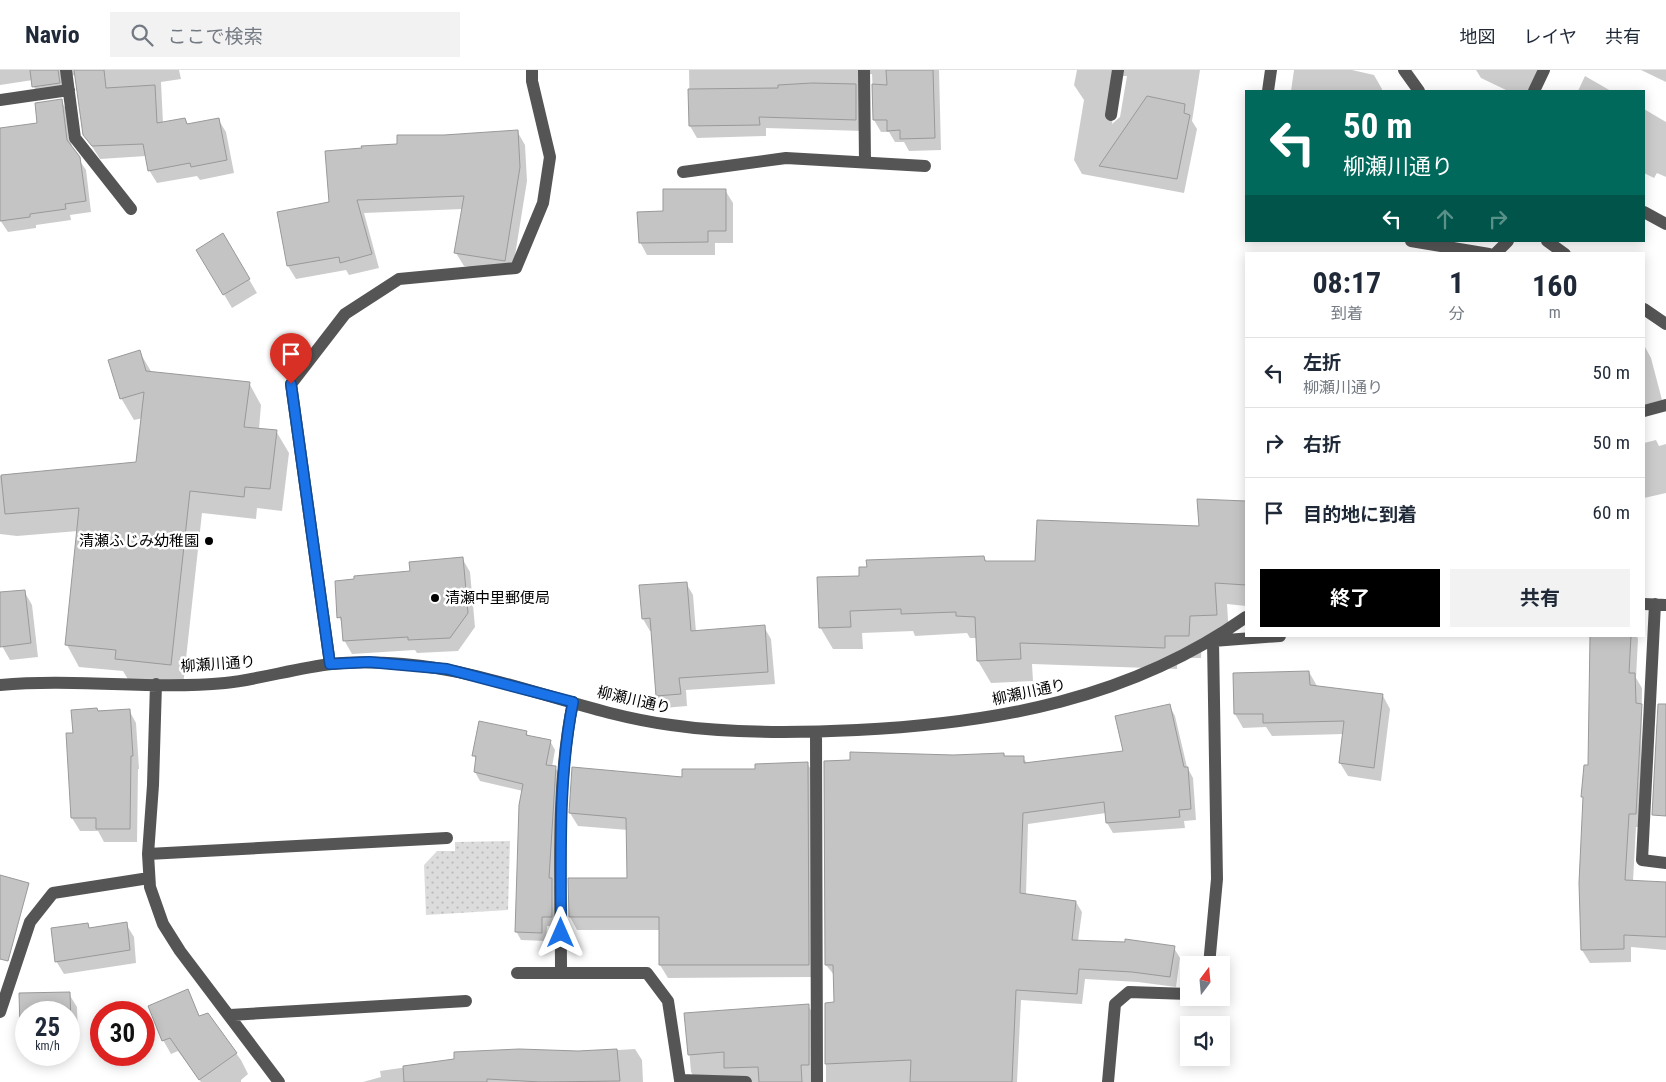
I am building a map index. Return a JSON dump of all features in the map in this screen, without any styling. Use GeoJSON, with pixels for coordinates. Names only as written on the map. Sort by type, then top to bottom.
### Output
{"type":"FeatureCollection","features":[{"type":"Feature","properties":{"kind":"street"},"geometry":{"type":"LineString","coordinates":[[66,70],[76,138],[130,209]]}},
{"type":"Feature","properties":{"kind":"street"},"geometry":{"type":"LineString","coordinates":[[330,664],[291,384],[345,314],[399,279],[516,268],[543,203],[550,157],[532,81],[532,70]]}},
{"type":"Feature","properties":{"kind":"street"},"geometry":{"type":"LineString","coordinates":[[864,70],[865,162]]}},
{"type":"Feature","properties":{"kind":"street"},"geometry":{"type":"LineString","coordinates":[[1111,115],[1118,70]]}},
{"type":"Feature","properties":{"kind":"street"},"geometry":{"type":"LineString","coordinates":[[1268,90],[1271,70]]}},
{"type":"Feature","properties":{"kind":"street"},"geometry":{"type":"LineString","coordinates":[[1404,70],[1417,90]]}},
{"type":"Feature","properties":{"kind":"street"},"geometry":{"type":"LineString","coordinates":[[1534,90],[1544,70]]}},
{"type":"Feature","properties":{"kind":"street"},"geometry":{"type":"LineString","coordinates":[[0,100],[69,90]]}},
{"type":"Feature","properties":{"kind":"street"},"geometry":{"type":"LineString","coordinates":[[683,172],[786,158],[925,166]]}},
{"type":"Feature","properties":{"kind":"street"},"geometry":{"type":"LineString","coordinates":[[1645,212],[1665,221]]}},
{"type":"Feature","properties":{"kind":"street"},"geometry":{"type":"LineString","coordinates":[[1417,242],[1477,252]]}},
{"type":"Feature","properties":{"kind":"street"},"geometry":{"type":"LineString","coordinates":[[1497,252],[1507,242]]}},
{"type":"Feature","properties":{"kind":"street"},"geometry":{"type":"LineString","coordinates":[[1548,242],[1562,252]]}},
{"type":"Feature","properties":{"kind":"street"},"geometry":{"type":"LineString","coordinates":[[1645,310],[1666,324]]}},
{"type":"Feature","properties":{"kind":"street"},"geometry":{"type":"LineString","coordinates":[[1645,411],[1666,405]]}},
{"type":"Feature","properties":{"kind":"street"},"geometry":{"type":"LineString","coordinates":[[1655,604],[1642,860],[1666,863]]}},
{"type":"Feature","properties":{"kind":"street","name":"柳瀬川通り"},"geometry":{"type":"LineString","coordinates":[[0,685],[35,682],[223,683],[330,664],[369,662],[447,669],[615,714],[672,725],[741,730],[816,732],[897,728],[970,721],[1043,708],[1107,690],[1213,641],[1245,618]]}},
{"type":"Feature","properties":{"kind":"street"},"geometry":{"type":"LineString","coordinates":[[1210,956],[1217,880],[1213,641],[1267,637]]}},
{"type":"Feature","properties":{"kind":"street"},"geometry":{"type":"LineString","coordinates":[[156,684],[153,785],[148,854],[150,887],[164,924],[180,951],[279,1082]]}},
{"type":"Feature","properties":{"kind":"street"},"geometry":{"type":"LineString","coordinates":[[560,971],[562,780],[567,733],[573,702]]}},
{"type":"Feature","properties":{"kind":"street"},"geometry":{"type":"LineString","coordinates":[[816,732],[817,1082]]}},
{"type":"Feature","properties":{"kind":"street"},"geometry":{"type":"LineString","coordinates":[[148,854],[447,838]]}},
{"type":"Feature","properties":{"kind":"street"},"geometry":{"type":"LineString","coordinates":[[2,1004],[30,922],[53,893],[150,878]]}},
{"type":"Feature","properties":{"kind":"street"},"geometry":{"type":"LineString","coordinates":[[517,973],[560,971],[647,973],[668,1001],[680,1080],[746,1082]]}},
{"type":"Feature","properties":{"kind":"street"},"geometry":{"type":"LineString","coordinates":[[1108,1082],[1115,1004],[1130,992],[1180,994]]}},
{"type":"Feature","properties":{"kind":"street"},"geometry":{"type":"LineString","coordinates":[[230,1015],[466,1001]]}},
{"type":"Feature","properties":{"kind":"shaded area"},"geometry":{"type":"Polygon","coordinates":[[[510,841],[508,910],[426,915],[424,865],[437,851],[455,851],[455,842],[510,841]]]}},
{"type":"Feature","properties":{"kind":"building"},"geometry":{"type":"Polygon","coordinates":[[[30,70],[58,70],[60,83],[32,87],[30,70]]]}},
{"type":"Feature","properties":{"kind":"building"},"geometry":{"type":"Polygon","coordinates":[[[74,70],[104,70],[106,88],[155,85],[157,123],[185,118],[187,124],[219,118],[227,160],[191,167],[190,163],[148,171],[143,144],[92,146],[83,135],[74,70]]]}},
{"type":"Feature","properties":{"kind":"building"},"geometry":{"type":"Polygon","coordinates":[[[886,70],[933,70],[935,138],[900,139],[900,130],[887,131],[887,120],[873,120],[872,84],[887,85],[886,70]]]}},
{"type":"Feature","properties":{"kind":"building"},"geometry":{"type":"Polygon","coordinates":[[[812,83],[856,84],[856,120],[759,117],[760,125],[689,126],[688,89],[778,88],[778,85],[812,83]]]}},
{"type":"Feature","properties":{"kind":"building"},"geometry":{"type":"Polygon","coordinates":[[[1147,96],[1185,104],[1184,113],[1190,115],[1177,179],[1099,166],[1147,96]]]}},
{"type":"Feature","properties":{"kind":"building"},"geometry":{"type":"Polygon","coordinates":[[[62,99],[67,140],[80,157],[86,201],[65,204],[66,209],[30,214],[30,217],[0,221],[0,128],[37,123],[35,103],[62,99]]]}},
{"type":"Feature","properties":{"kind":"building"},"geometry":{"type":"Polygon","coordinates":[[[518,130],[520,167],[505,261],[454,253],[464,196],[357,200],[372,254],[340,263],[339,257],[287,266],[277,212],[329,202],[325,151],[397,144],[397,135],[444,135],[518,130]]]}},
{"type":"Feature","properties":{"kind":"building"},"geometry":{"type":"Polygon","coordinates":[[[663,189],[726,189],[726,231],[708,231],[708,242],[639,243],[637,212],[663,211],[663,189]]]}},
{"type":"Feature","properties":{"kind":"building"},"geometry":{"type":"Polygon","coordinates":[[[223,233],[250,279],[223,295],[196,250],[223,233]]]}},
{"type":"Feature","properties":{"kind":"building"},"geometry":{"type":"Polygon","coordinates":[[[140,350],[146,371],[250,382],[244,427],[277,430],[270,489],[245,487],[244,497],[190,491],[171,665],[115,659],[116,650],[65,645],[79,508],[5,514],[1,475],[136,462],[144,392],[120,399],[108,360],[140,350]]]}},
{"type":"Feature","properties":{"kind":"building"},"geometry":{"type":"Polygon","coordinates":[[[1197,499],[1245,501],[1245,585],[1215,583],[1217,615],[1190,616],[1189,636],[1165,636],[1165,648],[1020,643],[1021,659],[977,661],[975,617],[956,616],[956,612],[901,614],[901,609],[850,611],[851,627],[819,628],[817,577],[859,576],[859,567],[867,567],[866,560],[984,556],[985,561],[1035,561],[1037,520],[1199,526],[1197,499]]]}},
{"type":"Feature","properties":{"kind":"building"},"geometry":{"type":"Polygon","coordinates":[[[463,557],[468,613],[450,638],[408,640],[408,637],[343,641],[341,617],[337,618],[335,581],[354,579],[354,576],[410,571],[409,562],[463,557]]]}},
{"type":"Feature","properties":{"kind":"building"},"geometry":{"type":"Polygon","coordinates":[[[687,582],[691,631],[765,625],[768,672],[679,678],[681,694],[656,696],[650,618],[642,619],[639,585],[687,582]]]}},
{"type":"Feature","properties":{"kind":"building"},"geometry":{"type":"Polygon","coordinates":[[[25,590],[31,643],[0,647],[0,592],[25,590]]]}},
{"type":"Feature","properties":{"kind":"building"},"geometry":{"type":"Polygon","coordinates":[[[1590,637],[1631,637],[1629,673],[1635,673],[1636,703],[1642,704],[1636,814],[1629,814],[1625,880],[1666,882],[1666,937],[1624,935],[1624,949],[1581,950],[1579,883],[1583,797],[1581,797],[1584,765],[1588,765],[1590,637]]]}},
{"type":"Feature","properties":{"kind":"building"},"geometry":{"type":"Polygon","coordinates":[[[1309,671],[1310,685],[1383,694],[1374,768],[1339,763],[1344,721],[1263,723],[1263,714],[1234,714],[1233,673],[1309,671]]]}},
{"type":"Feature","properties":{"kind":"building"},"geometry":{"type":"Polygon","coordinates":[[[1170,704],[1184,767],[1188,767],[1191,809],[1179,810],[1180,817],[1106,823],[1104,802],[1023,813],[1020,893],[1076,901],[1072,940],[1125,942],[1125,939],[1175,946],[1170,977],[1132,972],[1079,969],[1077,994],[1016,990],[1012,1082],[910,1082],[911,1060],[825,1064],[825,1003],[834,1002],[833,965],[825,965],[824,761],[850,760],[850,752],[953,755],[1004,753],[1004,756],[1024,756],[1024,763],[1123,751],[1115,716],[1170,704]]]}},
{"type":"Feature","properties":{"kind":"building"},"geometry":{"type":"Polygon","coordinates":[[[1658,704],[1666,704],[1666,816],[1652,815],[1658,704]]]}},
{"type":"Feature","properties":{"kind":"building"},"geometry":{"type":"Polygon","coordinates":[[[97,708],[98,711],[130,709],[133,756],[131,756],[130,829],[96,829],[96,818],[71,818],[66,733],[73,733],[71,710],[97,708]]]}},
{"type":"Feature","properties":{"kind":"building"},"geometry":{"type":"Polygon","coordinates":[[[479,721],[527,731],[526,735],[551,740],[546,765],[556,766],[549,878],[552,878],[552,917],[542,917],[542,933],[515,932],[519,805],[523,784],[474,772],[476,756],[472,756],[479,721]]]}},
{"type":"Feature","properties":{"kind":"building"},"geometry":{"type":"Polygon","coordinates":[[[808,762],[809,965],[659,965],[659,917],[569,917],[568,878],[627,878],[626,818],[569,813],[572,767],[682,777],[682,769],[755,769],[755,764],[808,762]]]}},
{"type":"Feature","properties":{"kind":"building"},"geometry":{"type":"Polygon","coordinates":[[[0,875],[29,883],[8,961],[0,959],[0,875]]]}},
{"type":"Feature","properties":{"kind":"building"},"geometry":{"type":"Polygon","coordinates":[[[127,922],[130,950],[55,962],[51,928],[88,923],[89,928],[127,922]]]}},
{"type":"Feature","properties":{"kind":"building"},"geometry":{"type":"Polygon","coordinates":[[[188,989],[199,1016],[208,1013],[237,1053],[199,1080],[170,1038],[162,1041],[155,1024],[155,1003],[188,989]]]}},
{"type":"Feature","properties":{"kind":"building"},"geometry":{"type":"Polygon","coordinates":[[[70,992],[70,1001],[19,1001],[19,993],[70,992]]]}},
{"type":"Feature","properties":{"kind":"building"},"geometry":{"type":"Polygon","coordinates":[[[809,1004],[809,1065],[801,1065],[802,1082],[759,1082],[758,1067],[724,1068],[724,1052],[688,1055],[684,1013],[809,1004]]]}},
{"type":"Feature","properties":{"kind":"building"},"geometry":{"type":"Polygon","coordinates":[[[519,1049],[578,1051],[617,1049],[620,1081],[541,1082],[487,1079],[487,1082],[404,1082],[403,1066],[454,1059],[454,1052],[519,1049]]]}},
{"type":"Feature","properties":{"kind":"place","name":"清瀬ふじみ幼稚園"},"geometry":{"type":"Point","coordinates":[209,541]}},
{"type":"Feature","properties":{"kind":"place","name":"清瀬中里郵便局"},"geometry":{"type":"Point","coordinates":[435,598]}},
{"type":"Feature","properties":{"kind":"route"},"geometry":{"type":"LineString","coordinates":[[291,384],[330,664],[369,662],[447,669],[573,702],[567,733],[562,780],[561,933]]}}]}
